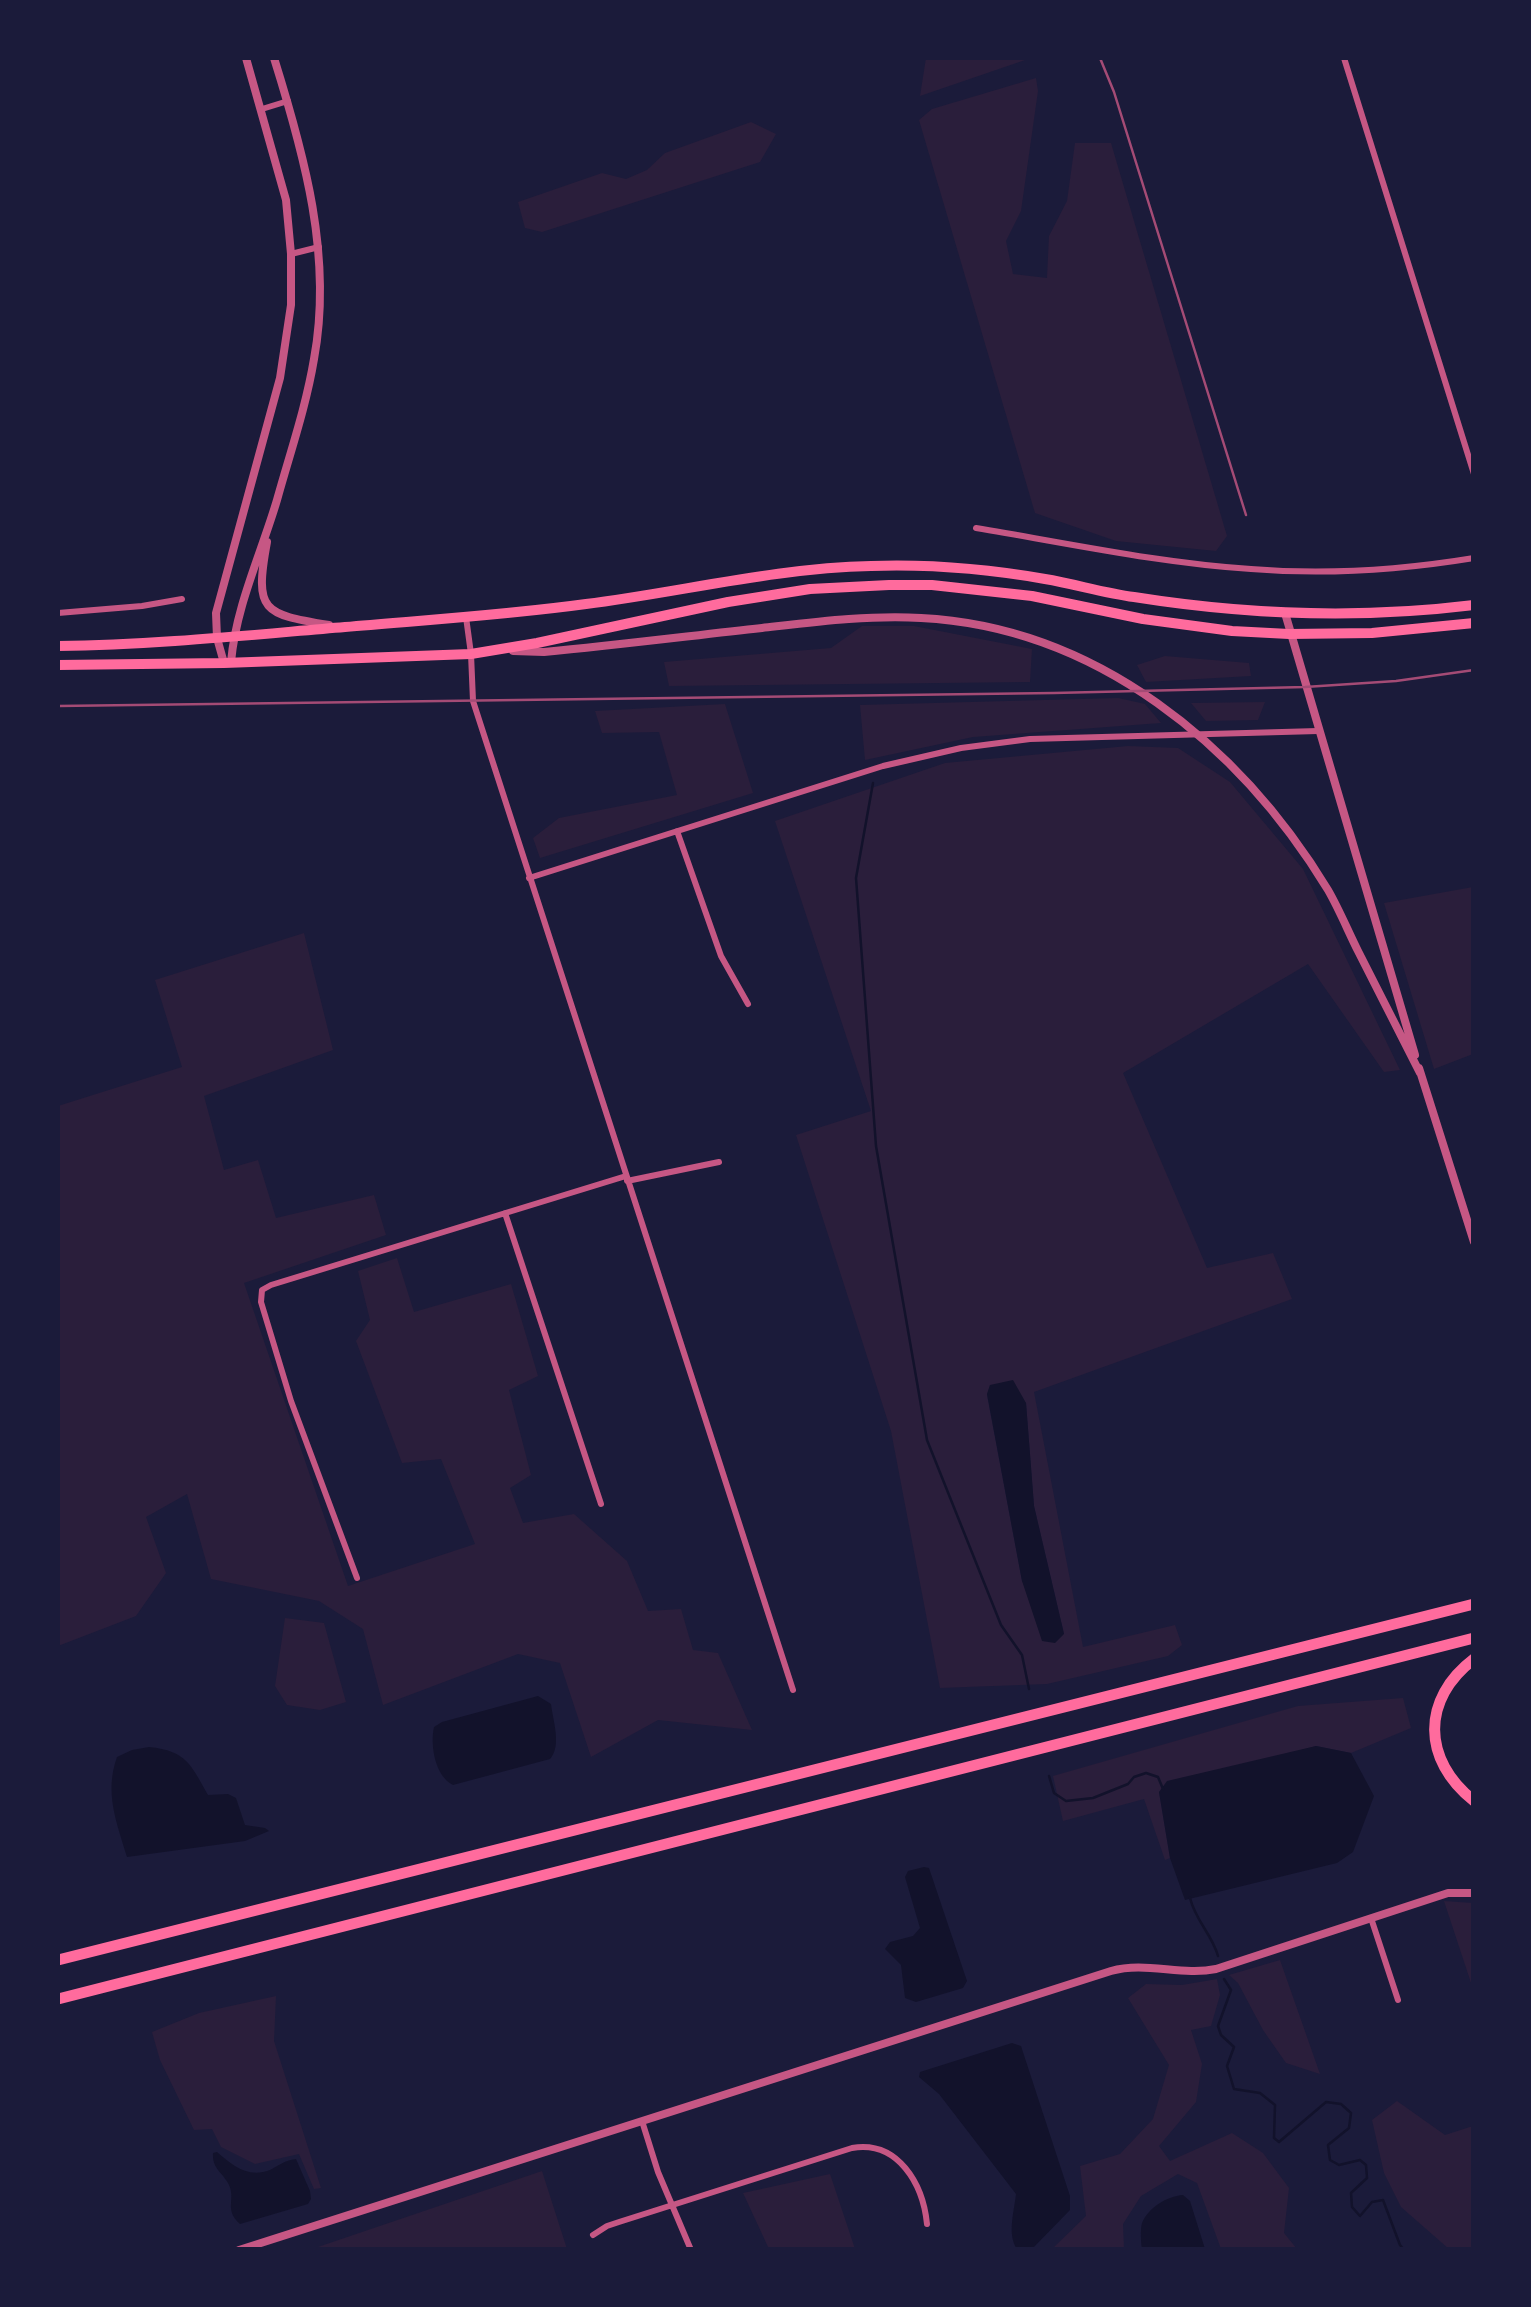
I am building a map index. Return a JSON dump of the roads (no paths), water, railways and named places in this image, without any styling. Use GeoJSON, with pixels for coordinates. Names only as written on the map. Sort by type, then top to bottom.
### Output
{"type":"FeatureCollection","features":[{"type":"Feature","properties":{"kind":"highway"},"geometry":{"type":"LineString","coordinates":[[58,1960],[1474,1604]]}},
{"type":"Feature","properties":{"kind":"highway"},"geometry":{"type":"LineString","coordinates":[[58,1999],[1474,1638]]}},
{"type":"Feature","properties":{"kind":"highway"},"geometry":{"type":"LineString","coordinates":[[1474,1660],[1443,1691],[1434,1731],[1447,1774],[1474,1801]]}},
{"type":"Feature","properties":{"kind":"main road"},"geometry":{"type":"LineString","coordinates":[[58,646],[234,637],[466,617],[586,604],[789,572],[871,566],[1005,573],[1132,597],[1230,610],[1372,614],[1474,604]]}},
{"type":"Feature","properties":{"kind":"main road"},"geometry":{"type":"LineString","coordinates":[[58,666],[471,654],[728,602],[810,589],[889,585],[984,589],[1142,619],[1232,631],[1372,633],[1474,623]]}},
{"type":"Feature","properties":{"kind":"street"},"geometry":{"type":"LineString","coordinates":[[228,662],[217,638],[216,613],[285,353],[291,305],[286,200],[246,58]]}},
{"type":"Feature","properties":{"kind":"street"},"geometry":{"type":"LineString","coordinates":[[228,662],[301,416],[314,359],[321,298],[320,246],[288,101],[274,58]]}},
{"type":"Feature","properties":{"kind":"street"},"geometry":{"type":"LineString","coordinates":[[1344,58],[1474,474]]}},
{"type":"Feature","properties":{"kind":"street"},"geometry":{"type":"LineString","coordinates":[[262,109],[288,101]]}},
{"type":"Feature","properties":{"kind":"street"},"geometry":{"type":"LineString","coordinates":[[291,254],[320,246]]}},
{"type":"Feature","properties":{"kind":"street"},"geometry":{"type":"LineString","coordinates":[[274,509],[262,568],[261,589],[267,606],[285,617],[343,627]]}},
{"type":"Feature","properties":{"kind":"street"},"geometry":{"type":"LineString","coordinates":[[976,528],[1252,570],[1392,568],[1474,558]]}},
{"type":"Feature","properties":{"kind":"street"},"geometry":{"type":"LineString","coordinates":[[58,613],[182,599]]}},
{"type":"Feature","properties":{"kind":"street"},"geometry":{"type":"LineString","coordinates":[[1284,613],[1474,1242]]}},
{"type":"Feature","properties":{"kind":"street"},"geometry":{"type":"LineString","coordinates":[[466,617],[473,701],[793,1690]]}},
{"type":"Feature","properties":{"kind":"street"},"geometry":{"type":"LineString","coordinates":[[498,650],[544,652],[820,622],[894,618],[965,623],[1048,644],[1113,674],[1163,706],[1238,772],[1329,892],[1420,1073]]}},
{"type":"Feature","properties":{"kind":"street"},"geometry":{"type":"LineString","coordinates":[[529,878],[883,766],[1001,741],[1318,730]]}},
{"type":"Feature","properties":{"kind":"street"},"geometry":{"type":"LineString","coordinates":[[677,831],[721,956],[748,1004]]}},
{"type":"Feature","properties":{"kind":"street"},"geometry":{"type":"LineString","coordinates":[[357,1578],[291,1401],[261,1302],[262,1290],[271,1284],[626,1179],[719,1162]]}},
{"type":"Feature","properties":{"kind":"street"},"geometry":{"type":"LineString","coordinates":[[505,1213],[600,1504]]}},
{"type":"Feature","properties":{"kind":"street"},"geometry":{"type":"LineString","coordinates":[[239,2250],[1110,1971],[1138,1967],[1204,1971],[1448,1894],[1474,1893]]}},
{"type":"Feature","properties":{"kind":"street"},"geometry":{"type":"LineString","coordinates":[[1371,1918],[1398,2000]]}},
{"type":"Feature","properties":{"kind":"street"},"geometry":{"type":"LineString","coordinates":[[642,2121],[658,2172],[691,2250]]}},
{"type":"Feature","properties":{"kind":"street"},"geometry":{"type":"LineString","coordinates":[[593,2235],[607,2226],[865,2146],[878,2147],[900,2162],[926,2205],[927,2224]]}},
{"type":"Feature","properties":{"kind":"waterway"},"geometry":{"type":"LineString","coordinates":[[873,783],[856,878],[876,1146],[927,1440],[1001,1625],[1022,1655],[1029,1689]]}},
{"type":"Feature","properties":{"kind":"waterway"},"geometry":{"type":"LineString","coordinates":[[1049,1776],[1054,1793],[1066,1801],[1093,1798],[1146,1773],[1158,1777],[1163,1789]]}},
{"type":"Feature","properties":{"kind":"waterway"},"geometry":{"type":"LineString","coordinates":[[1190,1898],[1218,1956]]}},
{"type":"Feature","properties":{"kind":"waterway"},"geometry":{"type":"LineString","coordinates":[[1224,1979],[1231,1990],[1218,2026],[1221,2035],[1234,2047],[1227,2066],[1234,2089],[1260,2093],[1275,2105],[1274,2138],[1279,2142],[1326,2102],[1341,2104],[1351,2113],[1349,2128],[1328,2145],[1330,2160],[1339,2165],[1360,2160],[1366,2165],[1367,2178],[1351,2193],[1352,2207],[1360,2216],[1372,2202],[1383,2200],[1404,2250]]}},
{"type":"Feature","properties":{"kind":"railway"},"geometry":{"type":"LineString","coordinates":[[1100,58],[1246,515]]}},
{"type":"Feature","properties":{"kind":"railway"},"geometry":{"type":"LineString","coordinates":[[58,706],[1305,687],[1396,681],[1474,670]]}}]}
